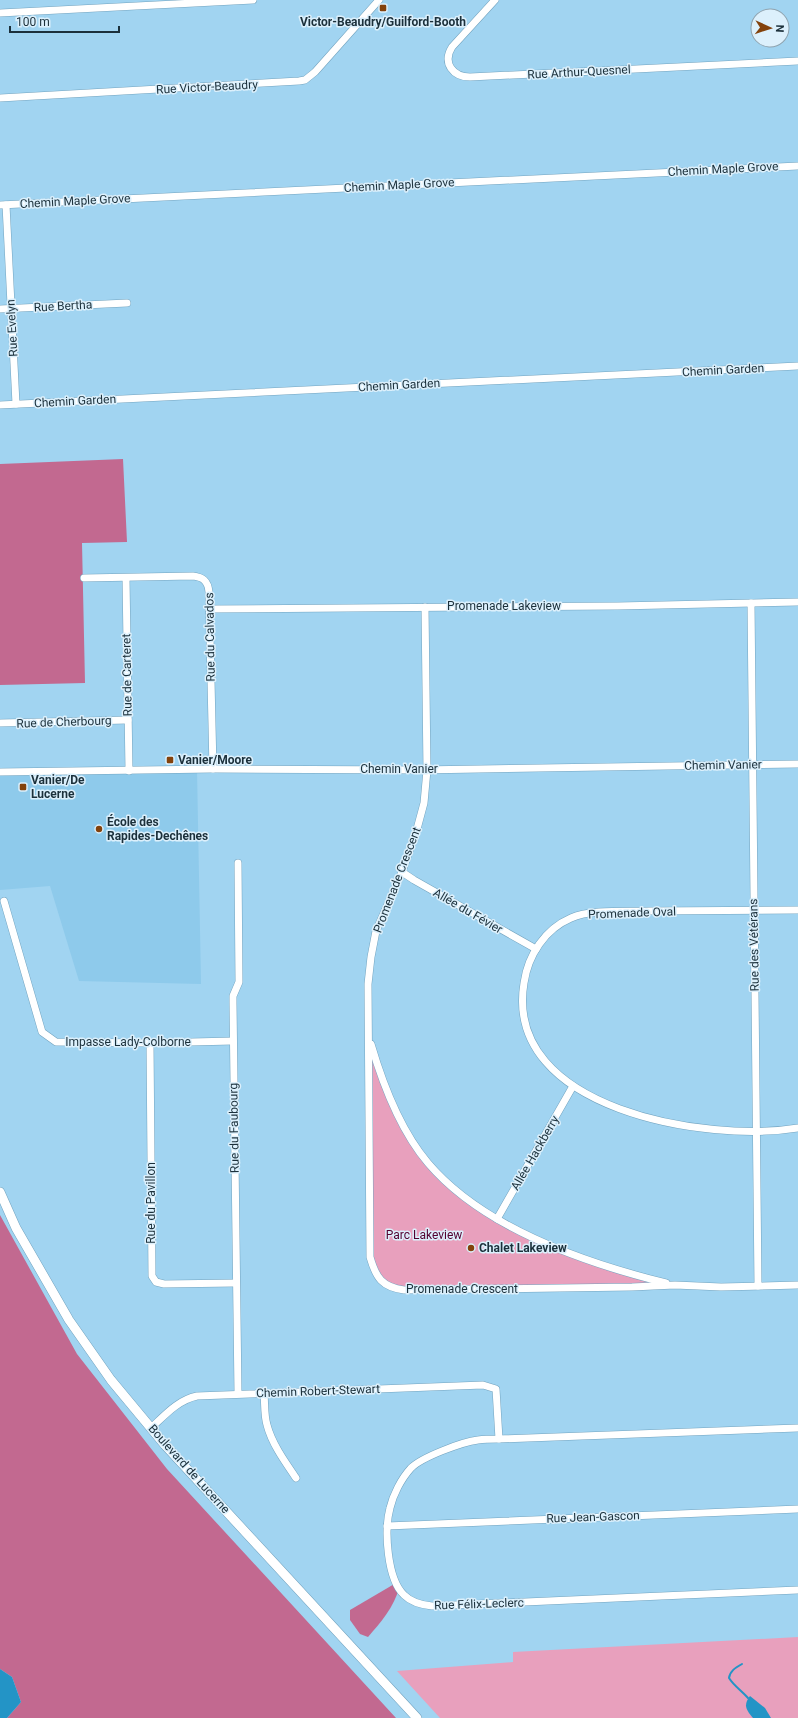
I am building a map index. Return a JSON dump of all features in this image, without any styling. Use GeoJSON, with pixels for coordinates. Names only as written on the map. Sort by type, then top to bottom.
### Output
{"type":"FeatureCollection","features":[{"type":"Feature","properties":{"kind":"main road","name":"Boulevard de Lucerne"},"geometry":{"type":"LineString","coordinates":[[0,1192],[16,1228],[69,1320],[111,1380],[151,1428],[417,1718]]}},
{"type":"Feature","properties":{"kind":"street"},"geometry":{"type":"LineString","coordinates":[[0,13],[252,0]]}},
{"type":"Feature","properties":{"kind":"street","name":"Rue Arthur-Quesnel"},"geometry":{"type":"LineString","coordinates":[[495,0],[448,52],[448,64],[450,69],[459,76],[470,77],[798,61]]}},
{"type":"Feature","properties":{"kind":"street","name":"Rue Victor-Beaudry"},"geometry":{"type":"LineString","coordinates":[[0,98],[305,80],[315,72],[375,1]]}},
{"type":"Feature","properties":{"kind":"street","name":"Chemin Maple Grove"},"geometry":{"type":"LineString","coordinates":[[3,205],[798,166]]}},
{"type":"Feature","properties":{"kind":"street","name":"Rue Evelyn"},"geometry":{"type":"LineString","coordinates":[[3,205],[12,309],[16,404]]}},
{"type":"Feature","properties":{"kind":"street","name":"Rue Bertha"},"geometry":{"type":"LineString","coordinates":[[0,310],[127,303]]}},
{"type":"Feature","properties":{"kind":"street","name":"Chemin Garden"},"geometry":{"type":"LineString","coordinates":[[0,405],[798,366]]}},
{"type":"Feature","properties":{"kind":"street","name":"Rue du Calvados"},"geometry":{"type":"LineString","coordinates":[[84,578],[198,577],[206,582],[208,586],[210,609],[213,769]]}},
{"type":"Feature","properties":{"kind":"street","name":"Rue de Carteret"},"geometry":{"type":"LineString","coordinates":[[126,578],[130,771]]}},
{"type":"Feature","properties":{"kind":"street","name":"Promenade Lakeview"},"geometry":{"type":"LineString","coordinates":[[210,609],[618,606],[798,602]]}},
{"type":"Feature","properties":{"kind":"street","name":"Rue des Vétérans"},"geometry":{"type":"LineString","coordinates":[[751,603],[758,1286]]}},
{"type":"Feature","properties":{"kind":"street","name":"Promenade Crescent"},"geometry":{"type":"LineString","coordinates":[[425,607],[427,770],[424,803],[417,830],[402,872],[376,931],[368,984],[370,1257],[373,1268],[379,1279],[386,1286],[404,1290],[632,1287],[675,1285],[721,1287],[798,1285]]}},
{"type":"Feature","properties":{"kind":"street","name":"Rue de Cherbourg"},"geometry":{"type":"LineString","coordinates":[[0,724],[128,720]]}},
{"type":"Feature","properties":{"kind":"street","name":"Chemin Vanier"},"geometry":{"type":"LineString","coordinates":[[0,772],[213,769],[427,770],[798,764]]}},
{"type":"Feature","properties":{"kind":"street","name":"Rue du Faubourg"},"geometry":{"type":"LineString","coordinates":[[238,863],[238,982],[233,996],[238,1393]]}},
{"type":"Feature","properties":{"kind":"street","name":"Allée du Févier"},"geometry":{"type":"LineString","coordinates":[[402,872],[536,949]]}},
{"type":"Feature","properties":{"kind":"street","name":"Impasse Lady-Colborne"},"geometry":{"type":"LineString","coordinates":[[4,900],[42,1032],[56,1042],[233,1041]]}},
{"type":"Feature","properties":{"kind":"street","name":"Promenade Oval"},"geometry":{"type":"LineString","coordinates":[[798,910],[604,912],[572,917],[558,925],[543,938],[525,973],[521,997],[523,1018],[529,1038],[541,1057],[553,1071],[573,1086],[633,1114],[694,1128],[756,1132],[798,1128]]}},
{"type":"Feature","properties":{"kind":"street","name":"Promenade Crescent"},"geometry":{"type":"LineString","coordinates":[[368,1034],[386,1089],[401,1122],[417,1148],[427,1162],[443,1179],[476,1206],[497,1219],[566,1251],[643,1277],[675,1285]]}},
{"type":"Feature","properties":{"kind":"street","name":"Rue du Pavillon"},"geometry":{"type":"LineString","coordinates":[[150,1042],[152,1276],[156,1282],[164,1284],[236,1283]]}},
{"type":"Feature","properties":{"kind":"street","name":"Allée Hackberry"},"geometry":{"type":"LineString","coordinates":[[497,1219],[573,1086]]}},
{"type":"Feature","properties":{"kind":"street","name":"Chemin Robert-Stewart"},"geometry":{"type":"LineString","coordinates":[[151,1428],[178,1405],[190,1397],[238,1393],[482,1385],[496,1389],[499,1439]]}},
{"type":"Feature","properties":{"kind":"street"},"geometry":{"type":"LineString","coordinates":[[264,1393],[265,1417],[269,1430],[286,1464],[296,1478]]}},
{"type":"Feature","properties":{"kind":"street","name":"Rue Félix-Leclerc"},"geometry":{"type":"LineString","coordinates":[[798,1428],[477,1440],[458,1445],[417,1464],[407,1474],[396,1492],[390,1508],[388,1526],[390,1557],[396,1583],[404,1595],[410,1600],[424,1605],[440,1606],[798,1590]]}},
{"type":"Feature","properties":{"kind":"street","name":"Rue Jean-Gascon"},"geometry":{"type":"LineString","coordinates":[[388,1526],[798,1509]]}},
{"type":"Feature","properties":{"kind":"shaded area"},"geometry":{"type":"Polygon","coordinates":[[[123,459],[127,542],[82,543],[85,683],[0,685],[0,464],[123,459]]]}},
{"type":"Feature","properties":{"kind":"shaded area","name":"École des Rapides-Dechênes"},"geometry":{"type":"Polygon","coordinates":[[[197,769],[201,984],[79,981],[50,886],[0,890],[0,772],[197,769]]]}},
{"type":"Feature","properties":{"kind":"shaded area"},"geometry":{"type":"Polygon","coordinates":[[[0,1215],[77,1354],[167,1469],[396,1718],[7,1718],[21,1702],[12,1677],[0,1669],[0,1215]]]}},
{"type":"Feature","properties":{"kind":"shaded area"},"geometry":{"type":"Polygon","coordinates":[[[396,1583],[399,1588],[397,1595],[378,1626],[368,1637],[360,1634],[350,1620],[350,1610],[396,1583]]]}},
{"type":"Feature","properties":{"kind":"shaded area"},"geometry":{"type":"Polygon","coordinates":[[[0,1669],[12,1677],[21,1702],[7,1718],[0,1718],[0,1669]]]}},
{"type":"Feature","properties":{"kind":"shaded area"},"geometry":{"type":"Polygon","coordinates":[[[750,1696],[765,1708],[771,1718],[753,1718],[746,1707],[750,1696]]]}},
{"type":"Feature","properties":{"kind":"green space","name":"Parc Lakeview"},"geometry":{"type":"Polygon","coordinates":[[[368,1034],[386,1089],[427,1162],[476,1206],[560,1249],[675,1285],[394,1289],[373,1268],[368,1034]]]}},
{"type":"Feature","properties":{"kind":"green space"},"geometry":{"type":"Polygon","coordinates":[[[798,1637],[798,1718],[440,1718],[397,1671],[513,1662],[513,1652],[798,1637]]]}},
{"type":"Feature","properties":{"kind":"waterway"},"geometry":{"type":"LineString","coordinates":[[742,1664],[730,1673],[729,1678],[733,1684],[748,1698]]}},
{"type":"Feature","properties":{"kind":"place","name":"Victor-Beaudry/Guilford-Booth"},"geometry":{"type":"Point","coordinates":[383,8]}},
{"type":"Feature","properties":{"kind":"place","name":"Vanier/Moore"},"geometry":{"type":"Point","coordinates":[170,760]}},
{"type":"Feature","properties":{"kind":"place","name":"Vanier/De Lucerne"},"geometry":{"type":"Point","coordinates":[23,787]}},
{"type":"Feature","properties":{"kind":"place","name":"École des Rapides-Dechênes"},"geometry":{"type":"Point","coordinates":[99,829]}},
{"type":"Feature","properties":{"kind":"place","name":"Chalet Lakeview"},"geometry":{"type":"Point","coordinates":[471,1248]}}]}
